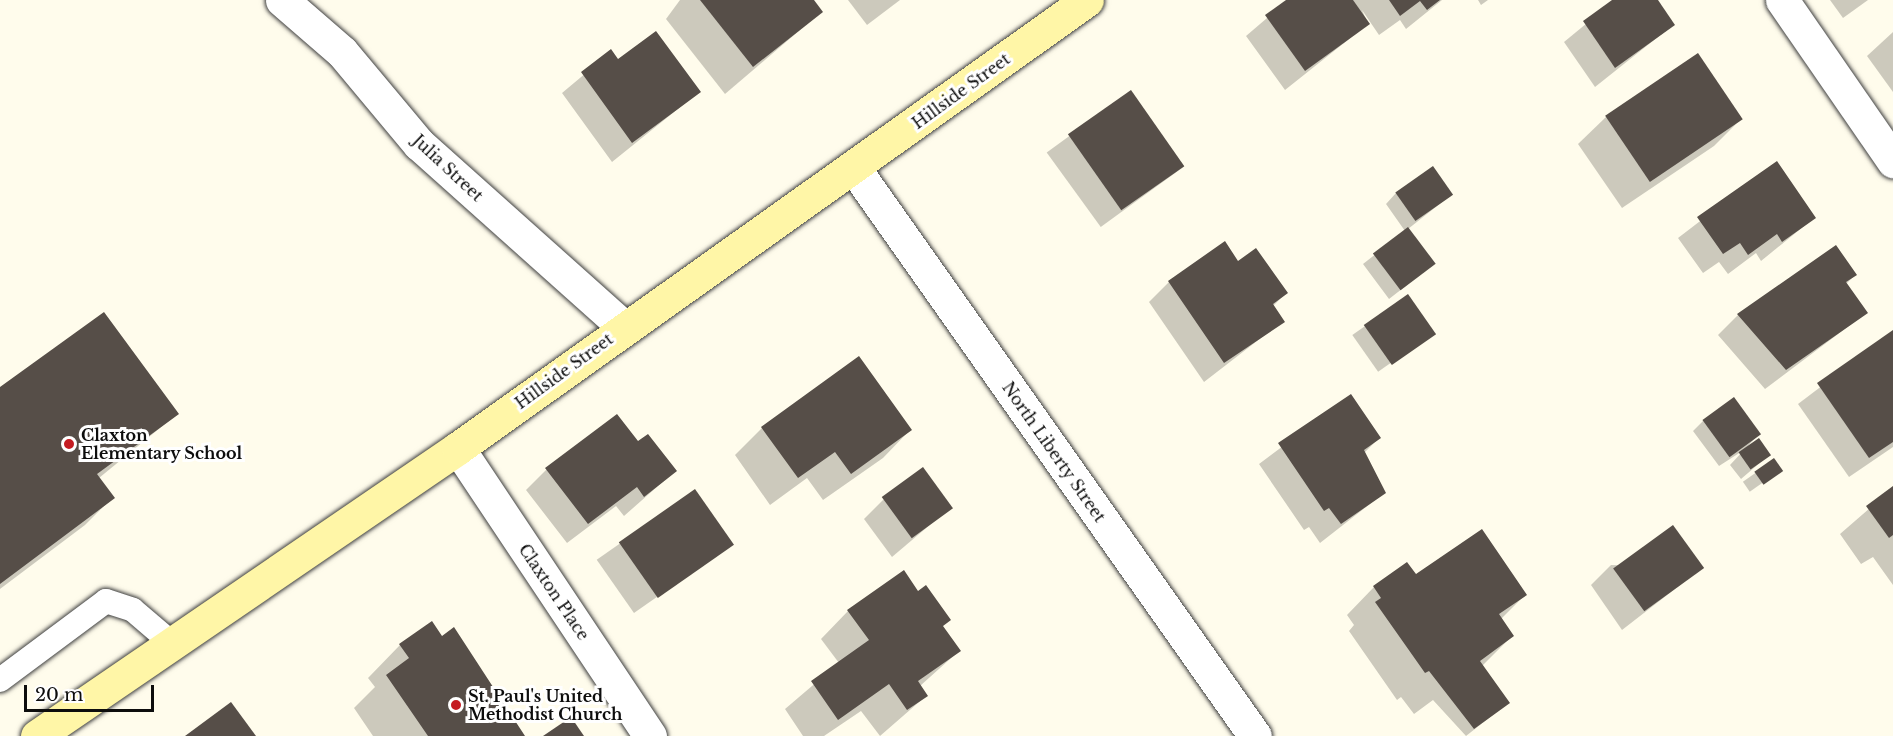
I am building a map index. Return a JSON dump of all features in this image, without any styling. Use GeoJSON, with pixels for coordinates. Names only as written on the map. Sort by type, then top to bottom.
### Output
{"type":"FeatureCollection","features":[{"type":"Feature","properties":{"kind":"street","name":"Julia Street"},"geometry":{"type":"LineString","coordinates":[[282,0],[342,52],[419,144],[624,327]]}},
{"type":"Feature","properties":{"kind":"street","name":"Hillside Street"},"geometry":{"type":"LineString","coordinates":[[37,736],[174,645],[458,448],[624,327],[854,168],[1087,0]]}},
{"type":"Feature","properties":{"kind":"street"},"geometry":{"type":"LineString","coordinates":[[1782,0],[1893,160]]}},
{"type":"Feature","properties":{"kind":"street","name":"North Liberty Street"},"geometry":{"type":"LineString","coordinates":[[854,168],[1255,736]]}},
{"type":"Feature","properties":{"kind":"street","name":"Claxton Place"},"geometry":{"type":"LineString","coordinates":[[458,448],[650,736]]}},
{"type":"Feature","properties":{"kind":"lane"},"geometry":{"type":"LineString","coordinates":[[0,680],[106,601],[133,610],[174,645]]}},
{"type":"Feature","properties":{"kind":"building"},"geometry":{"type":"Polygon","coordinates":[[[700,0],[814,0],[823,12],[753,67],[700,0]]]}},
{"type":"Feature","properties":{"kind":"building"},"geometry":{"type":"Polygon","coordinates":[[[1286,0],[1353,0],[1370,24],[1305,71],[1265,15],[1286,0]]]}},
{"type":"Feature","properties":{"kind":"building"},"geometry":{"type":"Polygon","coordinates":[[[1389,0],[1440,0],[1427,10],[1420,1],[1400,16],[1389,0]]]}},
{"type":"Feature","properties":{"kind":"building"},"geometry":{"type":"Polygon","coordinates":[[[1612,0],[1658,0],[1675,25],[1615,68],[1583,21],[1612,0]]]}},
{"type":"Feature","properties":{"kind":"building"},"geometry":{"type":"Polygon","coordinates":[[[656,31],[701,92],[632,143],[581,72],[611,49],[618,59],[656,31]]]}},
{"type":"Feature","properties":{"kind":"building"},"geometry":{"type":"Polygon","coordinates":[[[1698,53],[1743,119],[1650,182],[1605,116],[1698,53]]]}},
{"type":"Feature","properties":{"kind":"building"},"geometry":{"type":"Polygon","coordinates":[[[1131,90],[1184,166],[1121,210],[1068,134],[1131,90]]]}},
{"type":"Feature","properties":{"kind":"building"},"geometry":{"type":"Polygon","coordinates":[[[1777,161],[1816,218],[1782,242],[1777,234],[1748,255],[1740,243],[1723,254],[1697,217],[1777,161]]]}},
{"type":"Feature","properties":{"kind":"building"},"geometry":{"type":"Polygon","coordinates":[[[1433,166],[1453,195],[1415,221],[1395,192],[1433,166]]]}},
{"type":"Feature","properties":{"kind":"building"},"geometry":{"type":"Polygon","coordinates":[[[1408,227],[1436,264],[1401,290],[1373,253],[1408,227]]]}},
{"type":"Feature","properties":{"kind":"building"},"geometry":{"type":"Polygon","coordinates":[[[1225,241],[1238,261],[1256,248],[1288,293],[1273,304],[1285,322],[1224,363],[1168,281],[1225,241]]]}},
{"type":"Feature","properties":{"kind":"building"},"geometry":{"type":"Polygon","coordinates":[[[1836,245],[1857,275],[1846,282],[1868,313],[1786,370],[1737,314],[1836,245]]]}},
{"type":"Feature","properties":{"kind":"building"},"geometry":{"type":"Polygon","coordinates":[[[1408,294],[1436,334],[1392,365],[1364,325],[1408,294]]]}},
{"type":"Feature","properties":{"kind":"building","name":"Claxton Elementary School"},"geometry":{"type":"Polygon","coordinates":[[[104,312],[179,414],[97,474],[115,498],[0,584],[0,387],[104,312]]]}},
{"type":"Feature","properties":{"kind":"building"},"geometry":{"type":"Polygon","coordinates":[[[1893,330],[1893,442],[1869,458],[1817,383],[1893,330]]]}},
{"type":"Feature","properties":{"kind":"building"},"geometry":{"type":"Polygon","coordinates":[[[859,356],[912,430],[851,474],[835,452],[798,478],[761,427],[859,356]]]}},
{"type":"Feature","properties":{"kind":"building"},"geometry":{"type":"Polygon","coordinates":[[[1351,394],[1381,438],[1364,450],[1386,493],[1341,524],[1329,508],[1324,511],[1278,443],[1351,394]]]}},
{"type":"Feature","properties":{"kind":"building"},"geometry":{"type":"Polygon","coordinates":[[[1734,397],[1761,434],[1729,457],[1702,420],[1734,397]]]}},
{"type":"Feature","properties":{"kind":"building"},"geometry":{"type":"Polygon","coordinates":[[[617,414],[638,441],[648,434],[677,471],[644,497],[637,487],[588,524],[545,468],[617,414]]]}},
{"type":"Feature","properties":{"kind":"building"},"geometry":{"type":"Polygon","coordinates":[[[1759,438],[1771,455],[1751,470],[1739,452],[1759,438]]]}},
{"type":"Feature","properties":{"kind":"building"},"geometry":{"type":"Polygon","coordinates":[[[1774,458],[1783,471],[1764,485],[1754,472],[1774,458]]]}},
{"type":"Feature","properties":{"kind":"building"},"geometry":{"type":"Polygon","coordinates":[[[923,467],[953,508],[912,538],[882,497],[923,467]]]}},
{"type":"Feature","properties":{"kind":"building"},"geometry":{"type":"Polygon","coordinates":[[[1893,486],[1893,535],[1889,538],[1866,506],[1893,486]]]}},
{"type":"Feature","properties":{"kind":"building"},"geometry":{"type":"Polygon","coordinates":[[[695,489],[734,545],[658,598],[619,542],[695,489]]]}},
{"type":"Feature","properties":{"kind":"building"},"geometry":{"type":"Polygon","coordinates":[[[1673,525],[1704,568],[1644,611],[1613,568],[1673,525]]]}},
{"type":"Feature","properties":{"kind":"building"},"geometry":{"type":"Polygon","coordinates":[[[1482,529],[1527,595],[1499,614],[1514,636],[1480,661],[1510,703],[1474,729],[1429,671],[1425,673],[1375,602],[1381,598],[1373,586],[1407,562],[1416,574],[1482,529]]]}},
{"type":"Feature","properties":{"kind":"building"},"geometry":{"type":"Polygon","coordinates":[[[904,570],[918,591],[926,585],[951,620],[943,626],[961,651],[918,681],[928,696],[907,710],[889,684],[838,720],[811,681],[869,640],[847,610],[904,570]]]}},
{"type":"Feature","properties":{"kind":"building","name":"St. Paul's United Methodist Church"},"geometry":{"type":"Polygon","coordinates":[[[432,621],[442,636],[454,627],[525,736],[428,736],[386,675],[409,658],[399,644],[432,621]]]}},
{"type":"Feature","properties":{"kind":"building"},"geometry":{"type":"Polygon","coordinates":[[[231,702],[256,736],[185,736],[231,702]]]}},
{"type":"Feature","properties":{"kind":"building","name":"St. Paul's United Methodist Church"},"geometry":{"type":"Polygon","coordinates":[[[571,717],[584,736],[543,736],[571,717]]]}},
{"type":"Feature","properties":{"kind":"place","name":"Claxton Elementary School"},"geometry":{"type":"Point","coordinates":[69,444]}},
{"type":"Feature","properties":{"kind":"place","name":"St. Paul's United Methodist Church"},"geometry":{"type":"Point","coordinates":[456,705]}}]}
